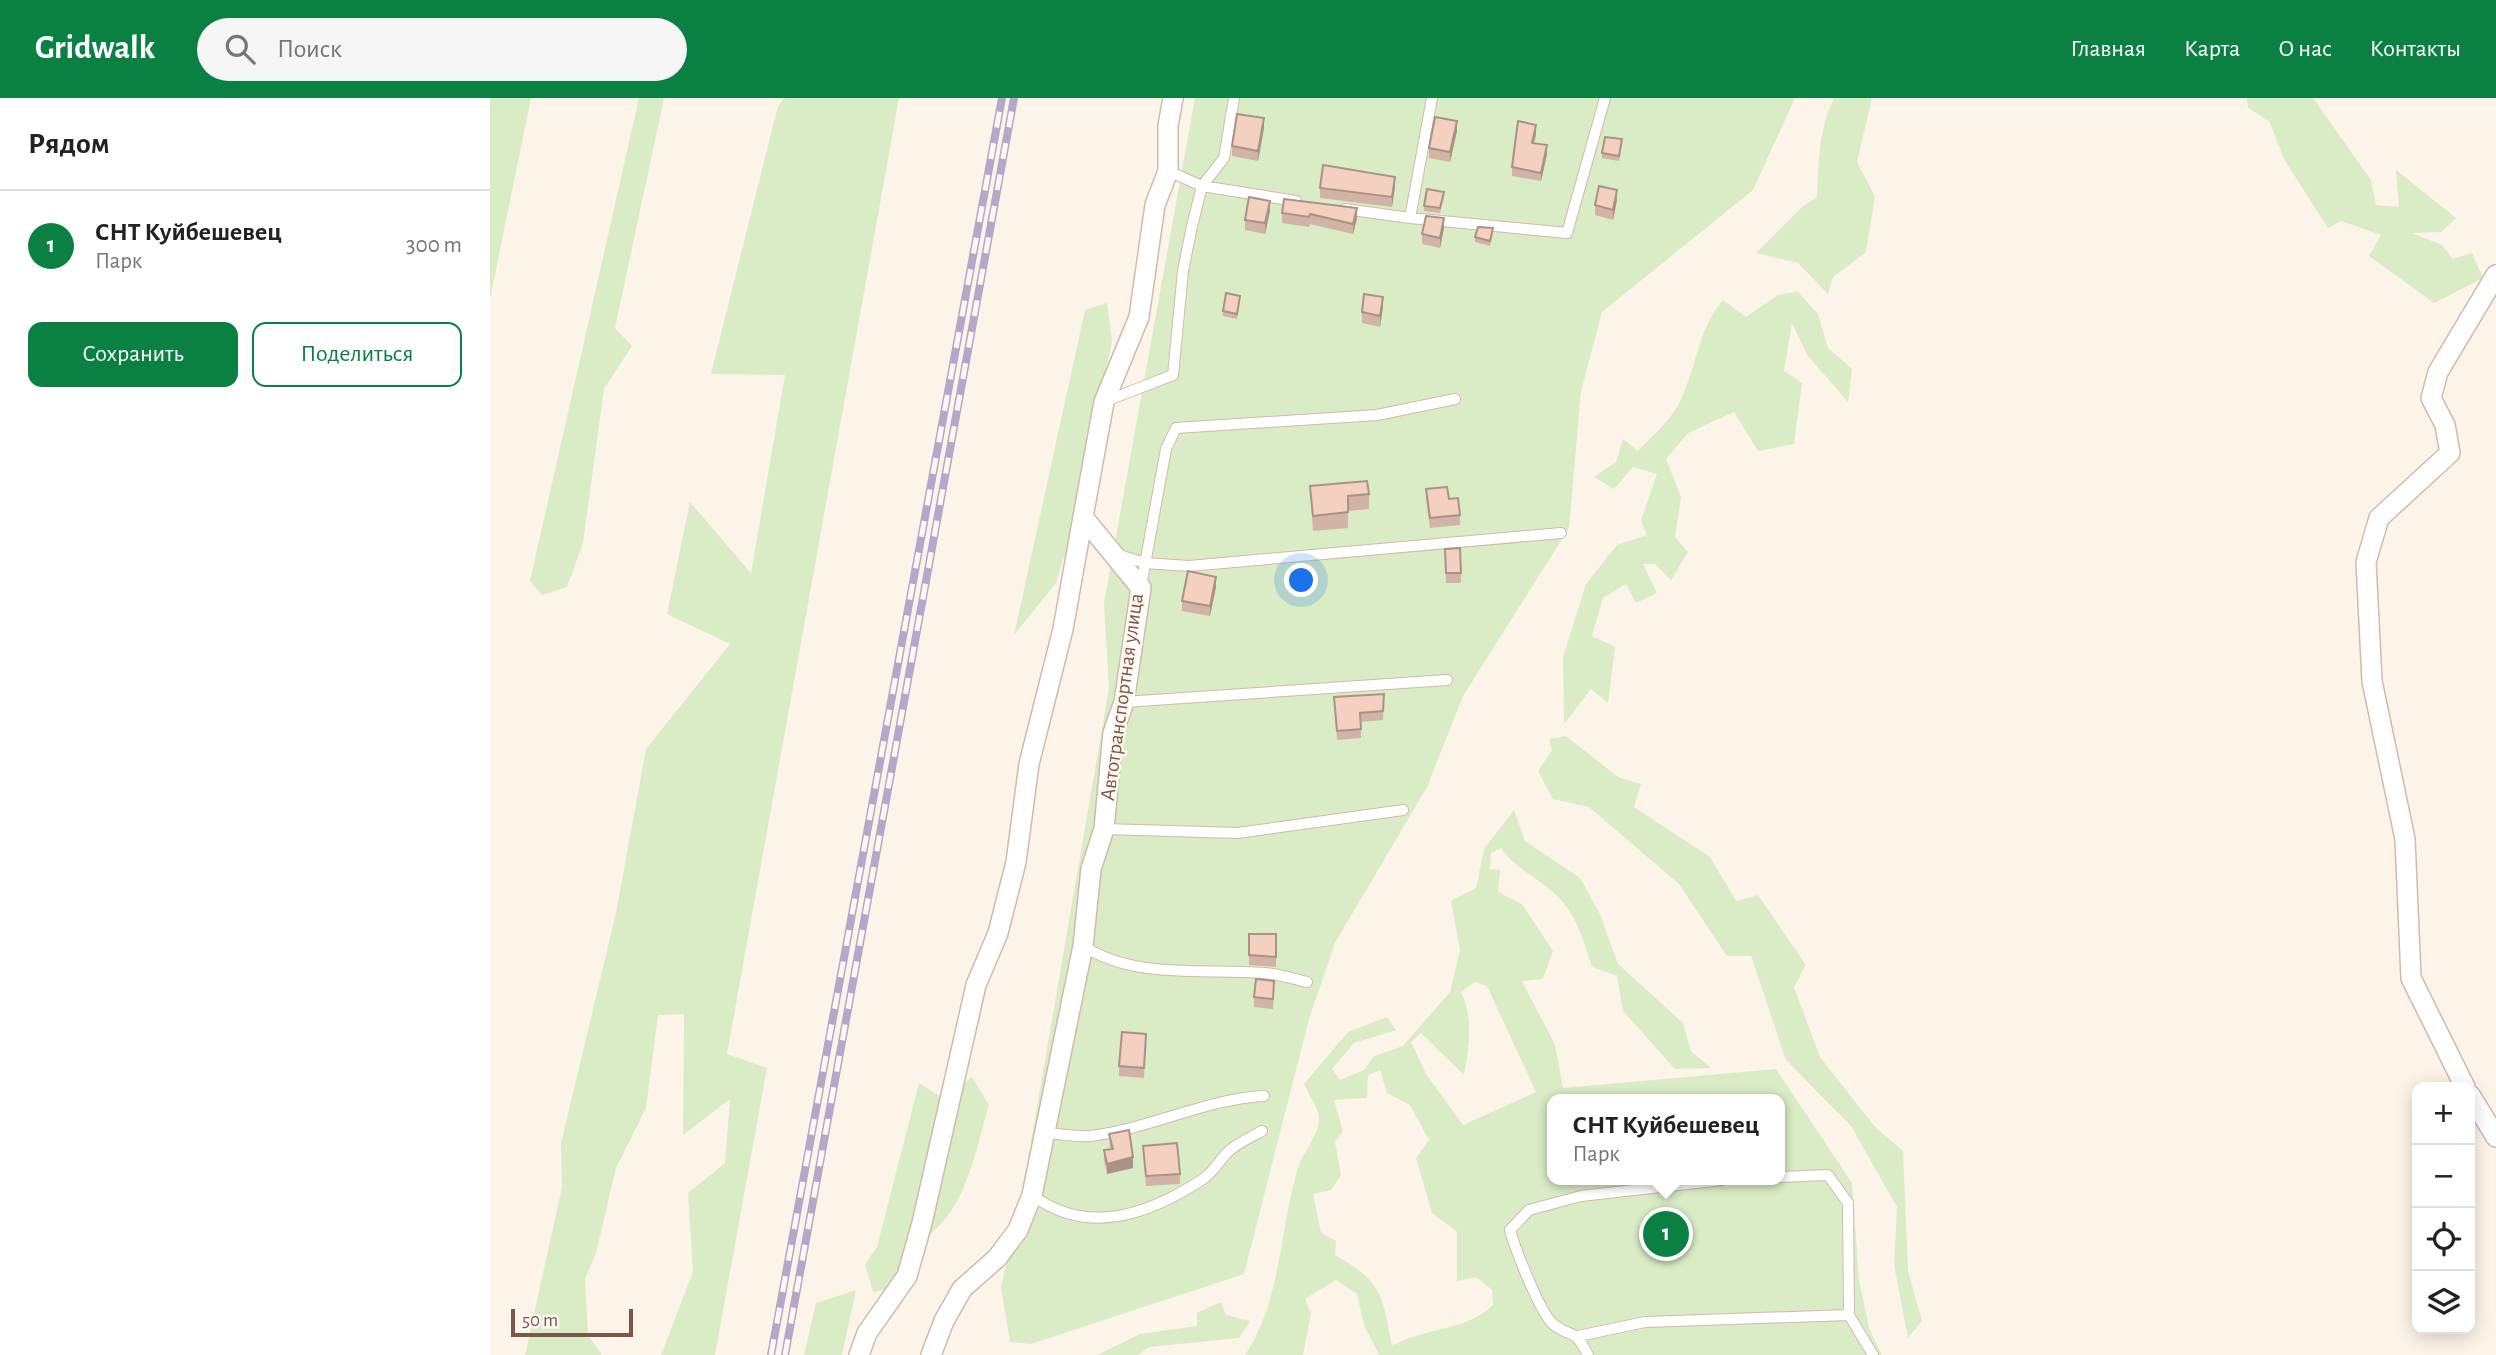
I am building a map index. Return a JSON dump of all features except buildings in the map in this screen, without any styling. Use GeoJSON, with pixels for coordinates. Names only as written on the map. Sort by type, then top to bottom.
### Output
{"type":"FeatureCollection","features":[{"type":"Feature","properties":{"kind":"street"},"geometry":{"type":"LineString","coordinates":[[859,1355],[867,1333],[907,1276],[922,1223],[976,985],[998,933],[1016,862],[1029,764],[1063,629],[1104,402],[1139,317],[1155,205],[1168,171],[1168,126],[1173,98]]}},
{"type":"Feature","properties":{"kind":"street"},"geometry":{"type":"LineString","coordinates":[[2463,1082],[2411,978],[2405,839],[2372,681],[2366,562],[2379,518],[2451,453],[2445,425],[2431,398],[2438,372],[2496,275]]}},
{"type":"Feature","properties":{"kind":"street","name":"Автотранспортная улица"},"geometry":{"type":"LineString","coordinates":[[931,1355],[944,1321],[962,1289],[998,1258],[1018,1230],[1032,1195],[1047,1133],[1061,1044],[1083,947],[1091,869],[1104,829],[1113,733],[1124,702],[1141,588],[1083,517]]}},
{"type":"Feature","properties":{"kind":"street"},"geometry":{"type":"LineString","coordinates":[[2475,1103],[2496,1137]]}},
{"type":"Feature","properties":{"kind":"lane"},"geometry":{"type":"LineString","coordinates":[[1104,402],[1173,375],[1183,271],[1202,186],[1224,158],[1234,98]]}},
{"type":"Feature","properties":{"kind":"lane"},"geometry":{"type":"LineString","coordinates":[[1410,218],[1432,98]]}},
{"type":"Feature","properties":{"kind":"lane"},"geometry":{"type":"LineString","coordinates":[[1328,206],[1410,218],[1567,233],[1605,98]]}},
{"type":"Feature","properties":{"kind":"lane"},"geometry":{"type":"LineString","coordinates":[[1168,171],[1202,186],[1301,202]]}},
{"type":"Feature","properties":{"kind":"lane"},"geometry":{"type":"LineString","coordinates":[[1141,588],[1166,449],[1176,428],[1377,415],[1455,398]]}},
{"type":"Feature","properties":{"kind":"lane"},"geometry":{"type":"LineString","coordinates":[[1115,553],[1145,563],[1189,566],[1561,533]]}},
{"type":"Feature","properties":{"kind":"lane"},"geometry":{"type":"LineString","coordinates":[[1124,702],[1447,680]]}},
{"type":"Feature","properties":{"kind":"lane"},"geometry":{"type":"LineString","coordinates":[[1104,829],[1238,833],[1403,810]]}},
{"type":"Feature","properties":{"kind":"lane"},"geometry":{"type":"LineString","coordinates":[[1083,947],[1104,960],[1134,967],[1267,973],[1307,982]]}},
{"type":"Feature","properties":{"kind":"lane"},"geometry":{"type":"LineString","coordinates":[[1047,1133],[1089,1136],[1191,1112],[1230,1098],[1264,1096]]}},
{"type":"Feature","properties":{"kind":"lane"},"geometry":{"type":"LineString","coordinates":[[1032,1195],[1066,1215],[1095,1220],[1148,1207],[1206,1178],[1231,1149],[1262,1131]]}},
{"type":"Feature","properties":{"kind":"lane"},"geometry":{"type":"LineString","coordinates":[[1785,1177],[1828,1175],[1848,1203],[1849,1315],[1873,1355]]}},
{"type":"Feature","properties":{"kind":"lane"},"geometry":{"type":"LineString","coordinates":[[1678,1185],[1581,1196],[1529,1210],[1510,1230],[1516,1254],[1552,1324],[1578,1336],[1645,1322],[1849,1315]]}},
{"type":"Feature","properties":{"kind":"lane"},"geometry":{"type":"LineString","coordinates":[[1578,1336],[1588,1355]]}},
{"type":"Feature","properties":{"kind":"green space"},"geometry":{"type":"Polygon","coordinates":[[[490,98],[531,98],[490,299],[490,98]]]}},
{"type":"Feature","properties":{"kind":"green space"},"geometry":{"type":"Polygon","coordinates":[[[639,98],[664,98],[615,328],[632,346],[604,389],[583,543],[567,587],[542,595],[530,581],[639,98]]]}},
{"type":"Feature","properties":{"kind":"green space"},"geometry":{"type":"Polygon","coordinates":[[[785,98],[899,98],[727,1054],[767,1068],[715,1355],[661,1355],[693,1272],[688,1193],[725,1163],[730,1099],[683,1135],[684,1014],[658,1015],[646,1108],[616,1168],[596,1253],[585,1279],[588,1335],[602,1355],[525,1355],[562,1187],[561,1143],[616,913],[646,749],[730,644],[667,614],[690,502],[751,573],[785,375],[711,374],[778,106],[785,98]]]}},
{"type":"Feature","properties":{"kind":"green space"},"geometry":{"type":"Polygon","coordinates":[[[1195,98],[1795,98],[1753,190],[1602,312],[1581,391],[1569,528],[1463,696],[1427,787],[1335,943],[1309,1019],[1244,1274],[1031,1344],[1010,1342],[1001,1288],[1027,1165],[1109,688],[1104,603],[1195,98]]]}},
{"type":"Feature","properties":{"kind":"green space"},"geometry":{"type":"Polygon","coordinates":[[[1834,98],[1872,98],[1857,162],[1875,197],[1866,252],[1833,277],[1828,294],[1798,263],[1756,253],[1802,207],[1817,197],[1822,134],[1834,98]]]}},
{"type":"Feature","properties":{"kind":"green space"},"geometry":{"type":"Polygon","coordinates":[[[2247,98],[2313,98],[2371,180],[2376,205],[2399,207],[2396,170],[2456,218],[2441,232],[2412,233],[2442,245],[2453,259],[2472,253],[2483,278],[2434,303],[2369,256],[2381,235],[2341,221],[2328,228],[2284,159],[2269,121],[2248,108],[2247,98]]]}},
{"type":"Feature","properties":{"kind":"green space"},"geometry":{"type":"Polygon","coordinates":[[[1797,291],[1818,314],[1828,348],[1852,369],[1848,402],[1808,356],[1792,323],[1784,371],[1802,383],[1794,444],[1758,451],[1734,412],[1688,433],[1666,459],[1681,497],[1675,537],[1688,552],[1671,580],[1655,564],[1643,564],[1657,593],[1636,603],[1626,584],[1603,598],[1592,636],[1615,647],[1608,703],[1591,689],[1564,724],[1563,657],[1586,584],[1617,545],[1647,535],[1641,520],[1657,474],[1633,467],[1614,489],[1594,477],[1616,462],[1623,439],[1638,451],[1670,417],[1684,392],[1708,324],[1723,300],[1746,317],[1778,295],[1797,291]]]}},
{"type":"Feature","properties":{"kind":"green space"},"geometry":{"type":"Polygon","coordinates":[[[1107,303],[1112,341],[1071,534],[1056,583],[1014,635],[1085,310],[1107,303]]]}},
{"type":"Feature","properties":{"kind":"green space"},"geometry":{"type":"Polygon","coordinates":[[[1566,736],[1618,777],[1641,784],[1634,807],[1710,857],[1736,901],[1758,895],[1806,965],[1794,987],[1820,1057],[1876,1128],[1903,1151],[1908,1271],[1922,1321],[1908,1338],[1894,1265],[1897,1207],[1851,1126],[1786,1060],[1751,956],[1727,956],[1679,884],[1589,807],[1553,799],[1538,771],[1552,750],[1549,739],[1566,736]]]}},
{"type":"Feature","properties":{"kind":"green space"},"geometry":{"type":"Polygon","coordinates":[[[1514,810],[1525,841],[1580,878],[1599,912],[1618,964],[1683,1023],[1691,1051],[1711,1068],[1675,1069],[1623,1011],[1617,976],[1592,967],[1580,931],[1566,906],[1552,891],[1513,862],[1501,848],[1491,853],[1490,869],[1500,870],[1498,892],[1522,904],[1553,951],[1543,979],[1522,981],[1555,1045],[1563,1088],[1776,1069],[1852,1183],[1859,1280],[1869,1328],[1882,1355],[1379,1355],[1364,1325],[1357,1294],[1336,1280],[1305,1299],[1311,1313],[1303,1355],[1245,1355],[1257,1334],[1273,1288],[1300,1161],[1318,1127],[1317,1110],[1304,1084],[1348,1032],[1387,1017],[1396,1030],[1354,1043],[1332,1069],[1340,1080],[1364,1070],[1374,1056],[1403,1046],[1450,992],[1460,950],[1451,901],[1476,888],[1484,849],[1514,810]],[[1475,982],[1461,992],[1469,1022],[1464,1075],[1421,1033],[1411,1042],[1426,1074],[1463,1125],[1536,1092],[1487,986],[1475,982]],[[1380,1070],[1368,1075],[1367,1098],[1334,1100],[1343,1131],[1335,1142],[1341,1175],[1331,1190],[1313,1194],[1321,1233],[1336,1241],[1335,1255],[1363,1273],[1378,1292],[1386,1314],[1392,1346],[1417,1335],[1470,1320],[1493,1305],[1492,1290],[1476,1277],[1457,1281],[1457,1232],[1432,1213],[1416,1158],[1429,1140],[1410,1105],[1387,1093],[1380,1070]]]}},
{"type":"Feature","properties":{"kind":"green space"},"geometry":{"type":"Polygon","coordinates":[[[972,1077],[989,1105],[964,1187],[942,1223],[927,1236],[908,1245],[890,1289],[873,1292],[865,1264],[877,1247],[919,1083],[944,1099],[972,1077]]]}},
{"type":"Feature","properties":{"kind":"green space"},"geometry":{"type":"Polygon","coordinates":[[[856,1290],[842,1355],[804,1355],[816,1303],[856,1290]]]}},
{"type":"Feature","properties":{"kind":"green space"},"geometry":{"type":"Polygon","coordinates":[[[1221,1302],[1226,1315],[1250,1321],[1239,1338],[1149,1347],[1138,1355],[1097,1355],[1140,1334],[1197,1326],[1197,1313],[1221,1302]]]}},
{"type":"Feature","properties":{"kind":"railway"},"geometry":{"type":"LineString","coordinates":[[771,1355],[1002,98]]}},
{"type":"Feature","properties":{"kind":"railway"},"geometry":{"type":"LineString","coordinates":[[785,1355],[1014,98]]}},
{"type":"Feature","properties":{"kind":"place","name":"СНТ Куйбешевец"},"geometry":{"type":"Point","coordinates":[1666,1234]}}]}
